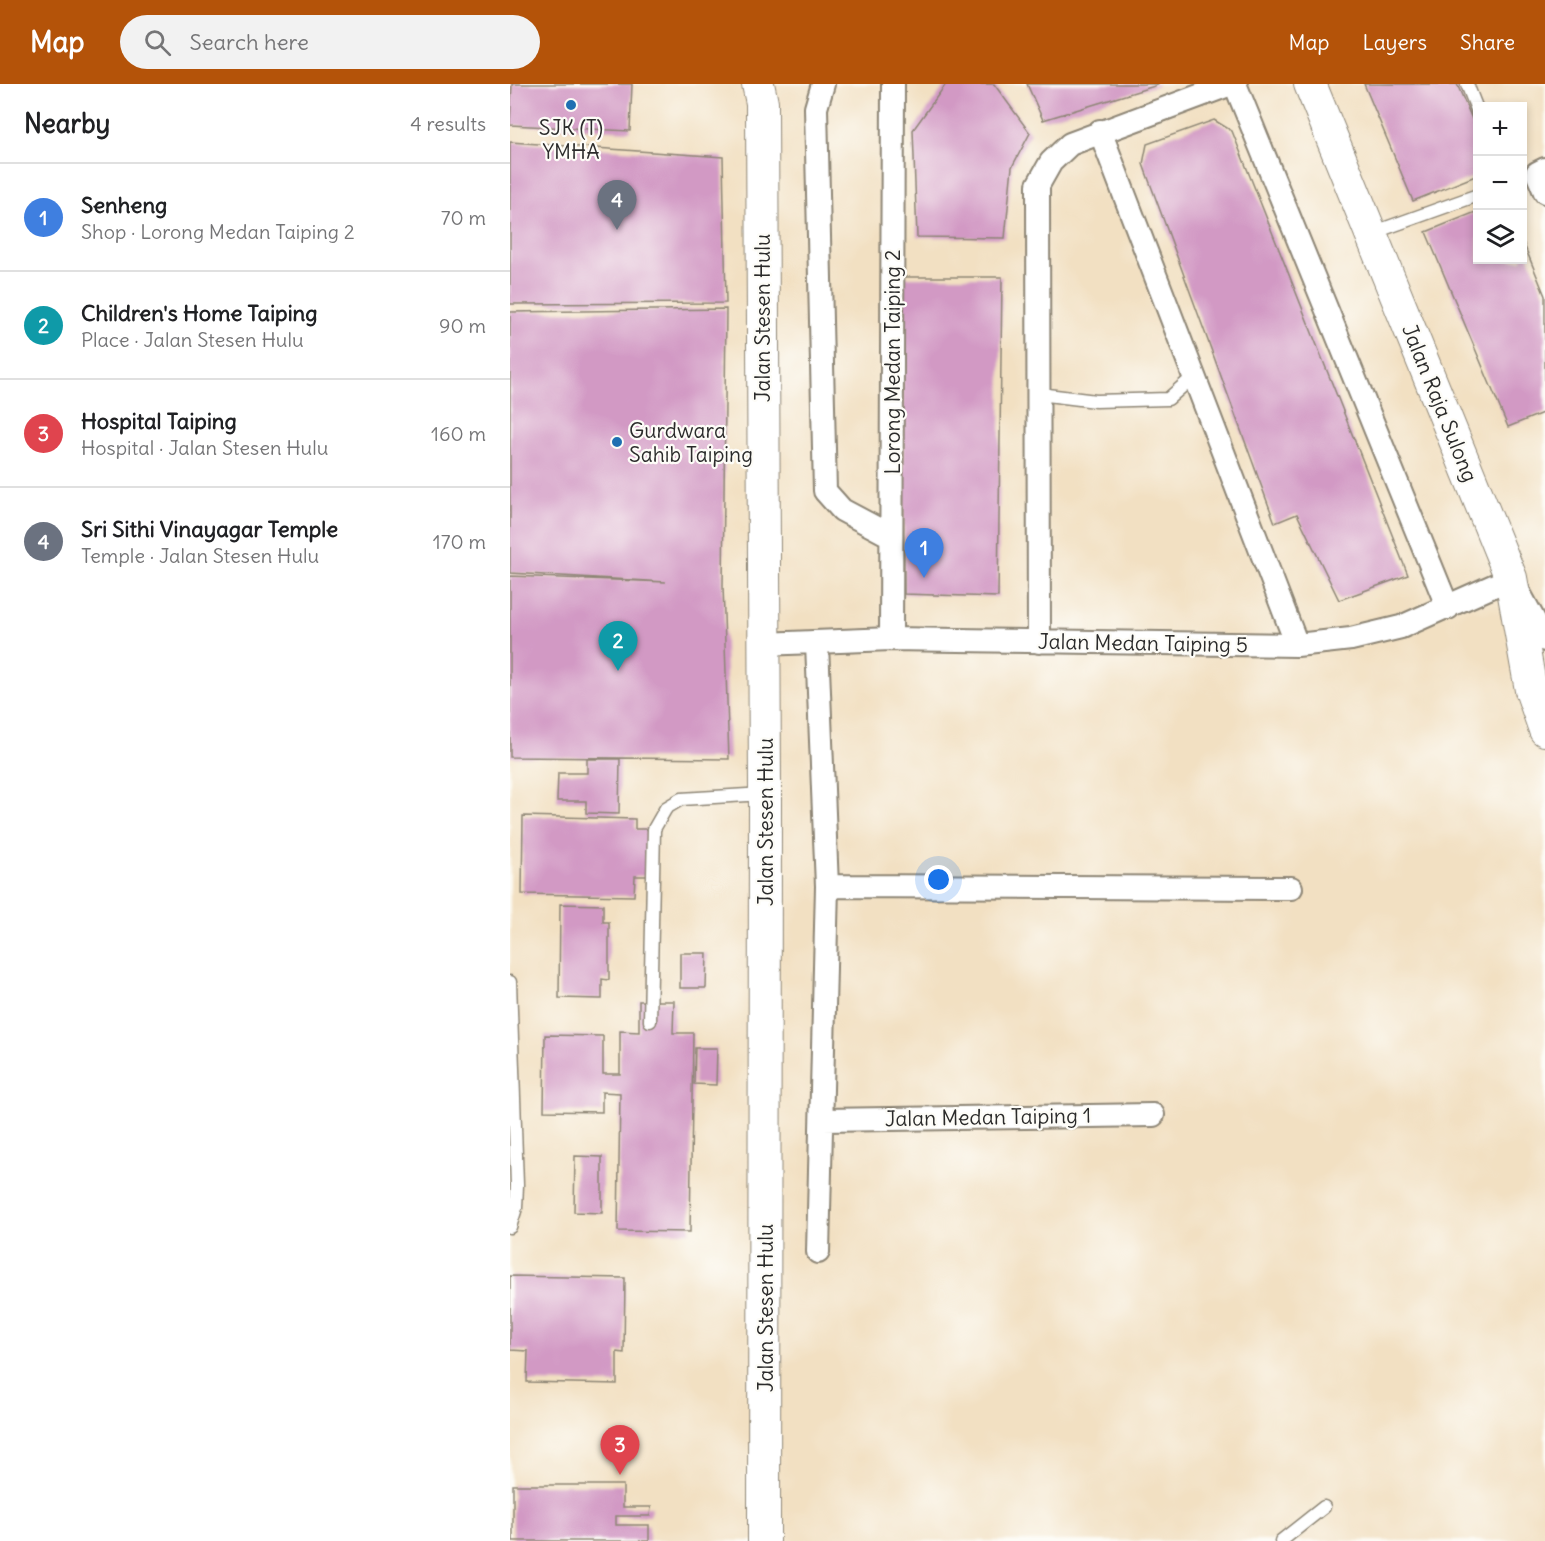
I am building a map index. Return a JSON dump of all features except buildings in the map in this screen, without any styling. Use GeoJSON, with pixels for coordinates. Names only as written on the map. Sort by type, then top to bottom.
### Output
{"type":"FeatureCollection","features":[{"type":"Feature","properties":{"kind":"main road","name":"Jalan Raja Sulong"},"geometry":{"type":"LineString","coordinates":[[1310,84],[1511,578],[1531,690],[1545,730]]}},
{"type":"Feature","properties":{"kind":"main road","name":"Jalan Stesen Hulu"},"geometry":{"type":"LineString","coordinates":[[762,90],[765,794],[764,1541]]}},
{"type":"Feature","properties":{"kind":"street"},"geometry":{"type":"LineString","coordinates":[[823,84],[816,108],[825,490],[842,510],[891,536]]}},
{"type":"Feature","properties":{"kind":"street","name":"Lorong Medan Taiping 2"},"geometry":{"type":"LineString","coordinates":[[891,639],[893,84]]}},
{"type":"Feature","properties":{"kind":"street"},"geometry":{"type":"LineString","coordinates":[[1039,642],[1038,185],[1051,162],[1070,144],[1100,131],[1233,84],[1448,608]]}},
{"type":"Feature","properties":{"kind":"street"},"geometry":{"type":"LineString","coordinates":[[1100,131],[1297,645]]}},
{"type":"Feature","properties":{"kind":"street"},"geometry":{"type":"LineString","coordinates":[[1545,169],[1537,173],[1545,192]]}},
{"type":"Feature","properties":{"kind":"street"},"geometry":{"type":"LineString","coordinates":[[1511,578],[1545,640]]}},
{"type":"Feature","properties":{"kind":"street","name":"Jalan Medan Taiping 5"},"geometry":{"type":"LineString","coordinates":[[763,644],[817,644],[891,639],[1297,645],[1351,639],[1401,627],[1511,578]]}},
{"type":"Feature","properties":{"kind":"street"},"geometry":{"type":"LineString","coordinates":[[817,644],[827,886],[818,1252]]}},
{"type":"Feature","properties":{"kind":"street"},"geometry":{"type":"LineString","coordinates":[[827,886],[1291,888]]}},
{"type":"Feature","properties":{"kind":"street","name":"Jalan Medan Taiping 1"},"geometry":{"type":"LineString","coordinates":[[823,1120],[1153,1115]]}},
{"type":"Feature","properties":{"kind":"lane"},"geometry":{"type":"LineString","coordinates":[[1467,84],[1474,102]]}},
{"type":"Feature","properties":{"kind":"lane"},"geometry":{"type":"LineString","coordinates":[[1371,234],[1473,197]]}},
{"type":"Feature","properties":{"kind":"lane"},"geometry":{"type":"LineString","coordinates":[[1039,394],[1096,401],[1168,399],[1193,377]]}},
{"type":"Feature","properties":{"kind":"lane"},"geometry":{"type":"LineString","coordinates":[[650,1021],[654,829],[666,808],[681,799],[765,794]]}},
{"type":"Feature","properties":{"kind":"lane"},"geometry":{"type":"LineString","coordinates":[[510,982],[518,1185],[516,1208],[510,1227]]}},
{"type":"Feature","properties":{"kind":"lane"},"geometry":{"type":"LineString","coordinates":[[1281,1541],[1324,1507]]}},
{"type":"Feature","properties":{"kind":"place","name":"SJK (T) YMHA"},"geometry":{"type":"Point","coordinates":[571,105]}},
{"type":"Feature","properties":{"kind":"place","name":"Sri Sithi Vinayagar Temple"},"geometry":{"type":"Point","coordinates":[617,230]}},
{"type":"Feature","properties":{"kind":"place","name":"Gurdwara Sahib Taiping"},"geometry":{"type":"Point","coordinates":[617,442]}},
{"type":"Feature","properties":{"kind":"place","name":"Senheng"},"geometry":{"type":"Point","coordinates":[924,578]}},
{"type":"Feature","properties":{"kind":"place","name":"Children's Home Taiping"},"geometry":{"type":"Point","coordinates":[618,671]}},
{"type":"Feature","properties":{"kind":"place","name":"Hospital Taiping"},"geometry":{"type":"Point","coordinates":[620,1475]}}]}
